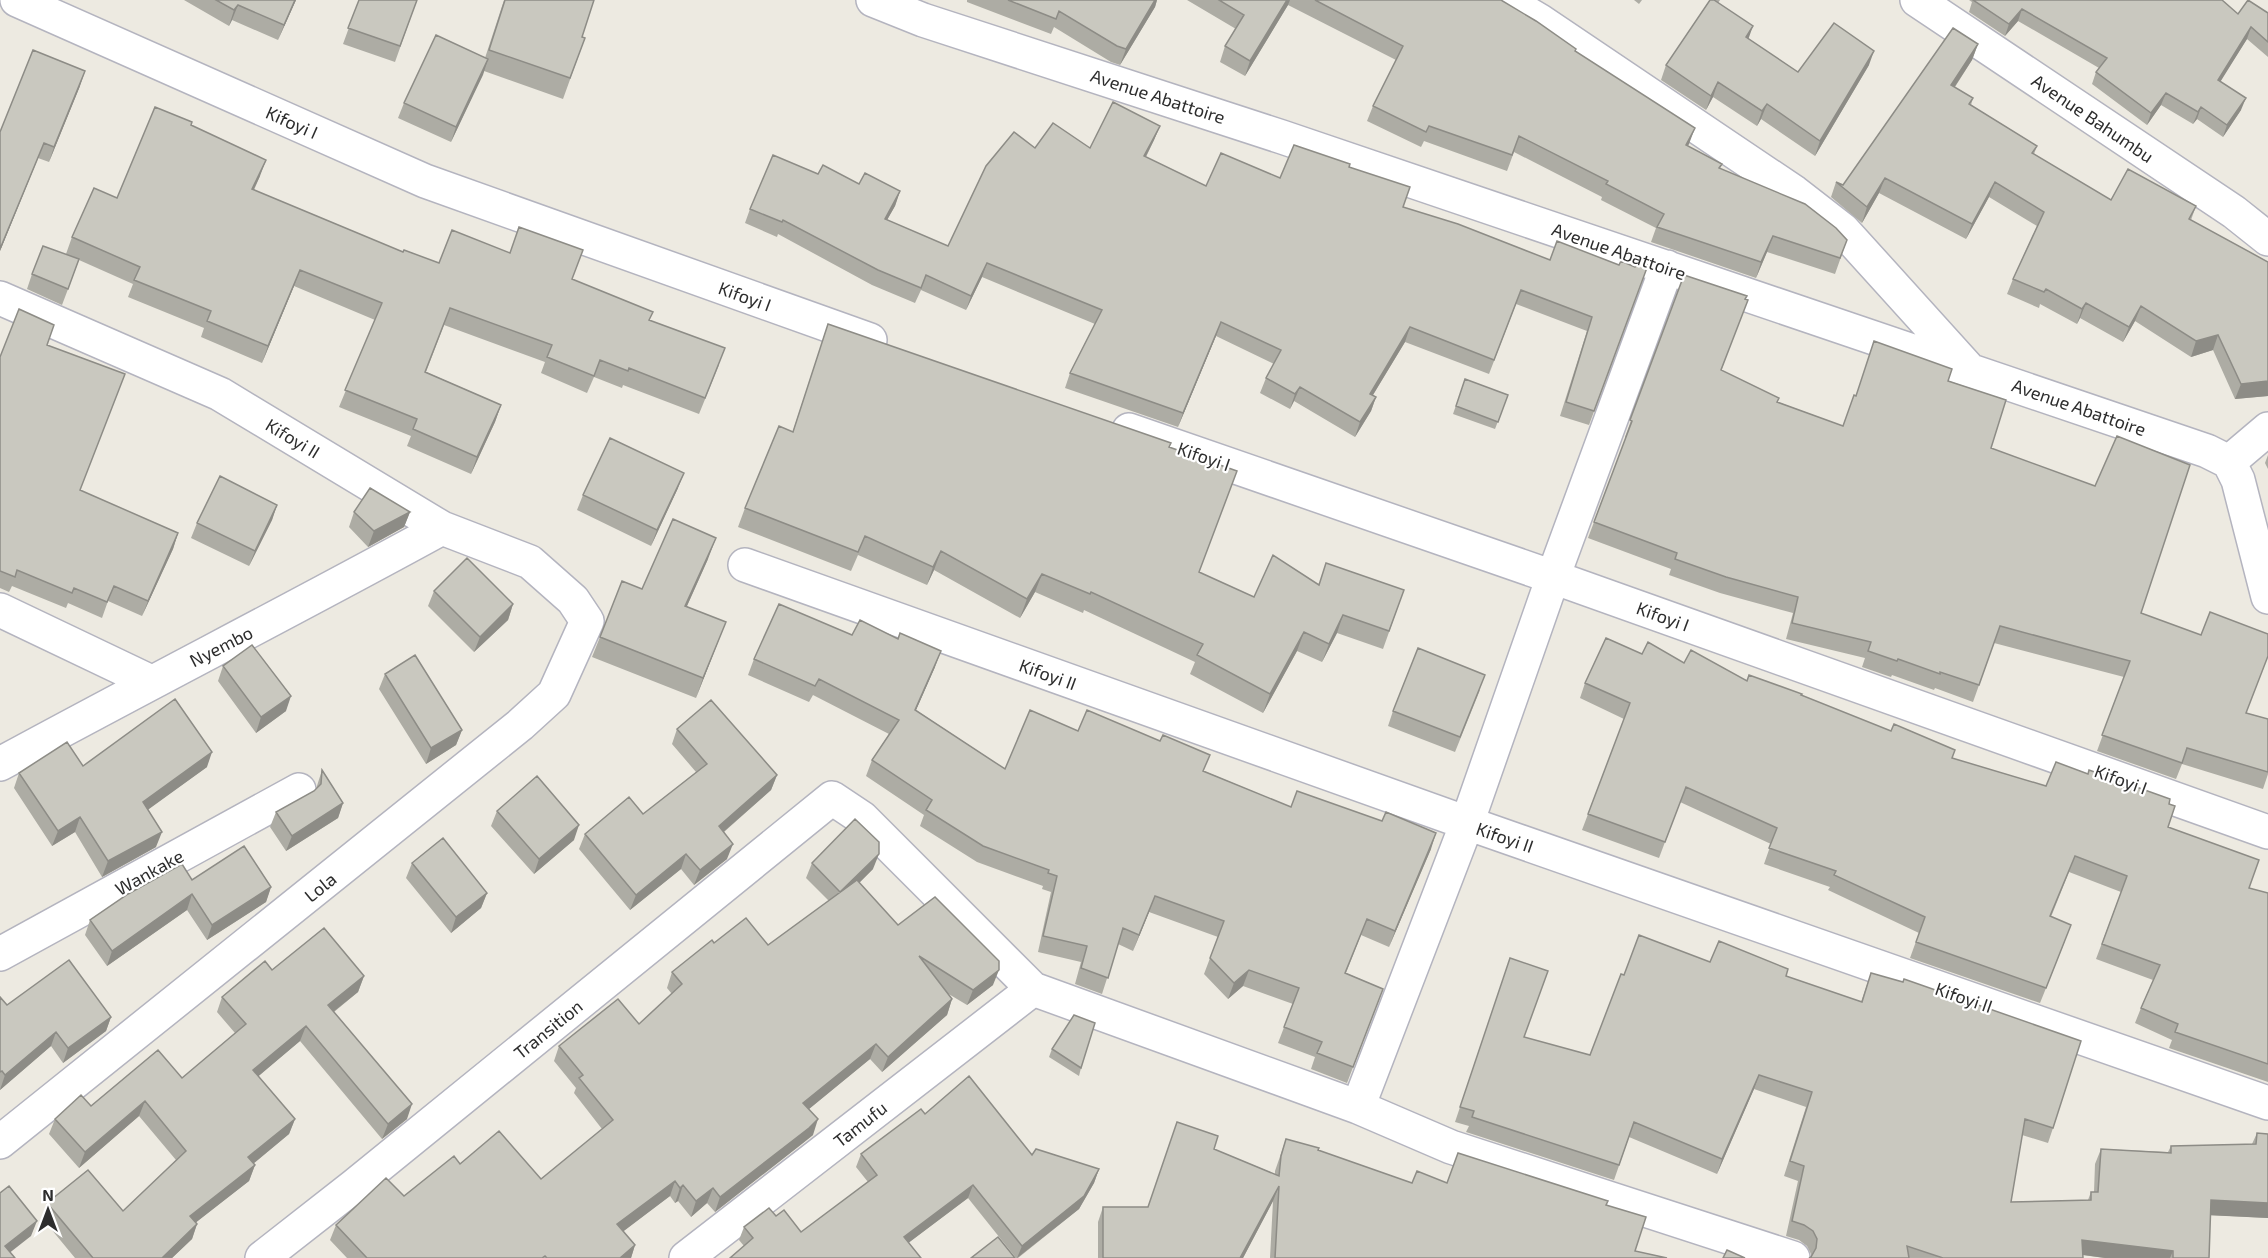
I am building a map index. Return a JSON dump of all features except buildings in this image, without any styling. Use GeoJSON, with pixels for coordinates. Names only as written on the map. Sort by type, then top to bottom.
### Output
{"type":"FeatureCollection","features":[{"type":"Feature","properties":{"kind":"street","name":"Kifoyi I"},"geometry":{"type":"LineString","coordinates":[[17,0],[425,181],[893,348]]}},
{"type":"Feature","properties":{"kind":"street","name":"Avenue Abattoire"},"geometry":{"type":"LineString","coordinates":[[873,0],[930,10],[1271,133],[2207,451],[2229,462]]}},
{"type":"Feature","properties":{"kind":"street"},"geometry":{"type":"LineString","coordinates":[[1505,0],[1548,10],[1844,230],[1968,369]]}},
{"type":"Feature","properties":{"kind":"street","name":"Avenue Bahumbu"},"geometry":{"type":"LineString","coordinates":[[1917,0],[2234,212],[2268,239]]}},
{"type":"Feature","properties":{"kind":"street"},"geometry":{"type":"LineString","coordinates":[[1358,1107],[1467,823],[1553,577],[1667,267]]}},
{"type":"Feature","properties":{"kind":"street","name":"Kifoyi II"},"geometry":{"type":"LineString","coordinates":[[0,298],[220,394],[442,528],[530,562],[573,600]]}},
{"type":"Feature","properties":{"kind":"street","name":"Kifoyi I"},"geometry":{"type":"LineString","coordinates":[[1105,422],[1553,577],[2268,832]]}},
{"type":"Feature","properties":{"kind":"street"},"geometry":{"type":"LineString","coordinates":[[2268,429],[2229,462],[2238,480],[2268,597]]}},
{"type":"Feature","properties":{"kind":"street","name":"Nyembo"},"geometry":{"type":"LineString","coordinates":[[0,764],[151,682],[297,608],[442,528]]}},
{"type":"Feature","properties":{"kind":"street","name":"Kifoyi II"},"geometry":{"type":"LineString","coordinates":[[745,566],[1467,823],[2268,1103]]}},
{"type":"Feature","properties":{"kind":"street","name":"Lola"},"geometry":{"type":"LineString","coordinates":[[0,1142],[502,740],[554,694],[587,621],[573,600]]}},
{"type":"Feature","properties":{"kind":"street"},"geometry":{"type":"LineString","coordinates":[[0,610],[151,682]]}},
{"type":"Feature","properties":{"kind":"street","name":"Wankake"},"geometry":{"type":"LineString","coordinates":[[0,954],[299,790]]}},
{"type":"Feature","properties":{"kind":"street","name":"Transition"},"geometry":{"type":"LineString","coordinates":[[262,1258],[832,798],[862,818],[1033,989]]}},
{"type":"Feature","properties":{"kind":"street"},"geometry":{"type":"LineString","coordinates":[[1033,989],[1358,1107],[1450,1147],[1793,1258]]}},
{"type":"Feature","properties":{"kind":"street","name":"Tamufu"},"geometry":{"type":"LineString","coordinates":[[686,1258],[1033,989]]}}]}
